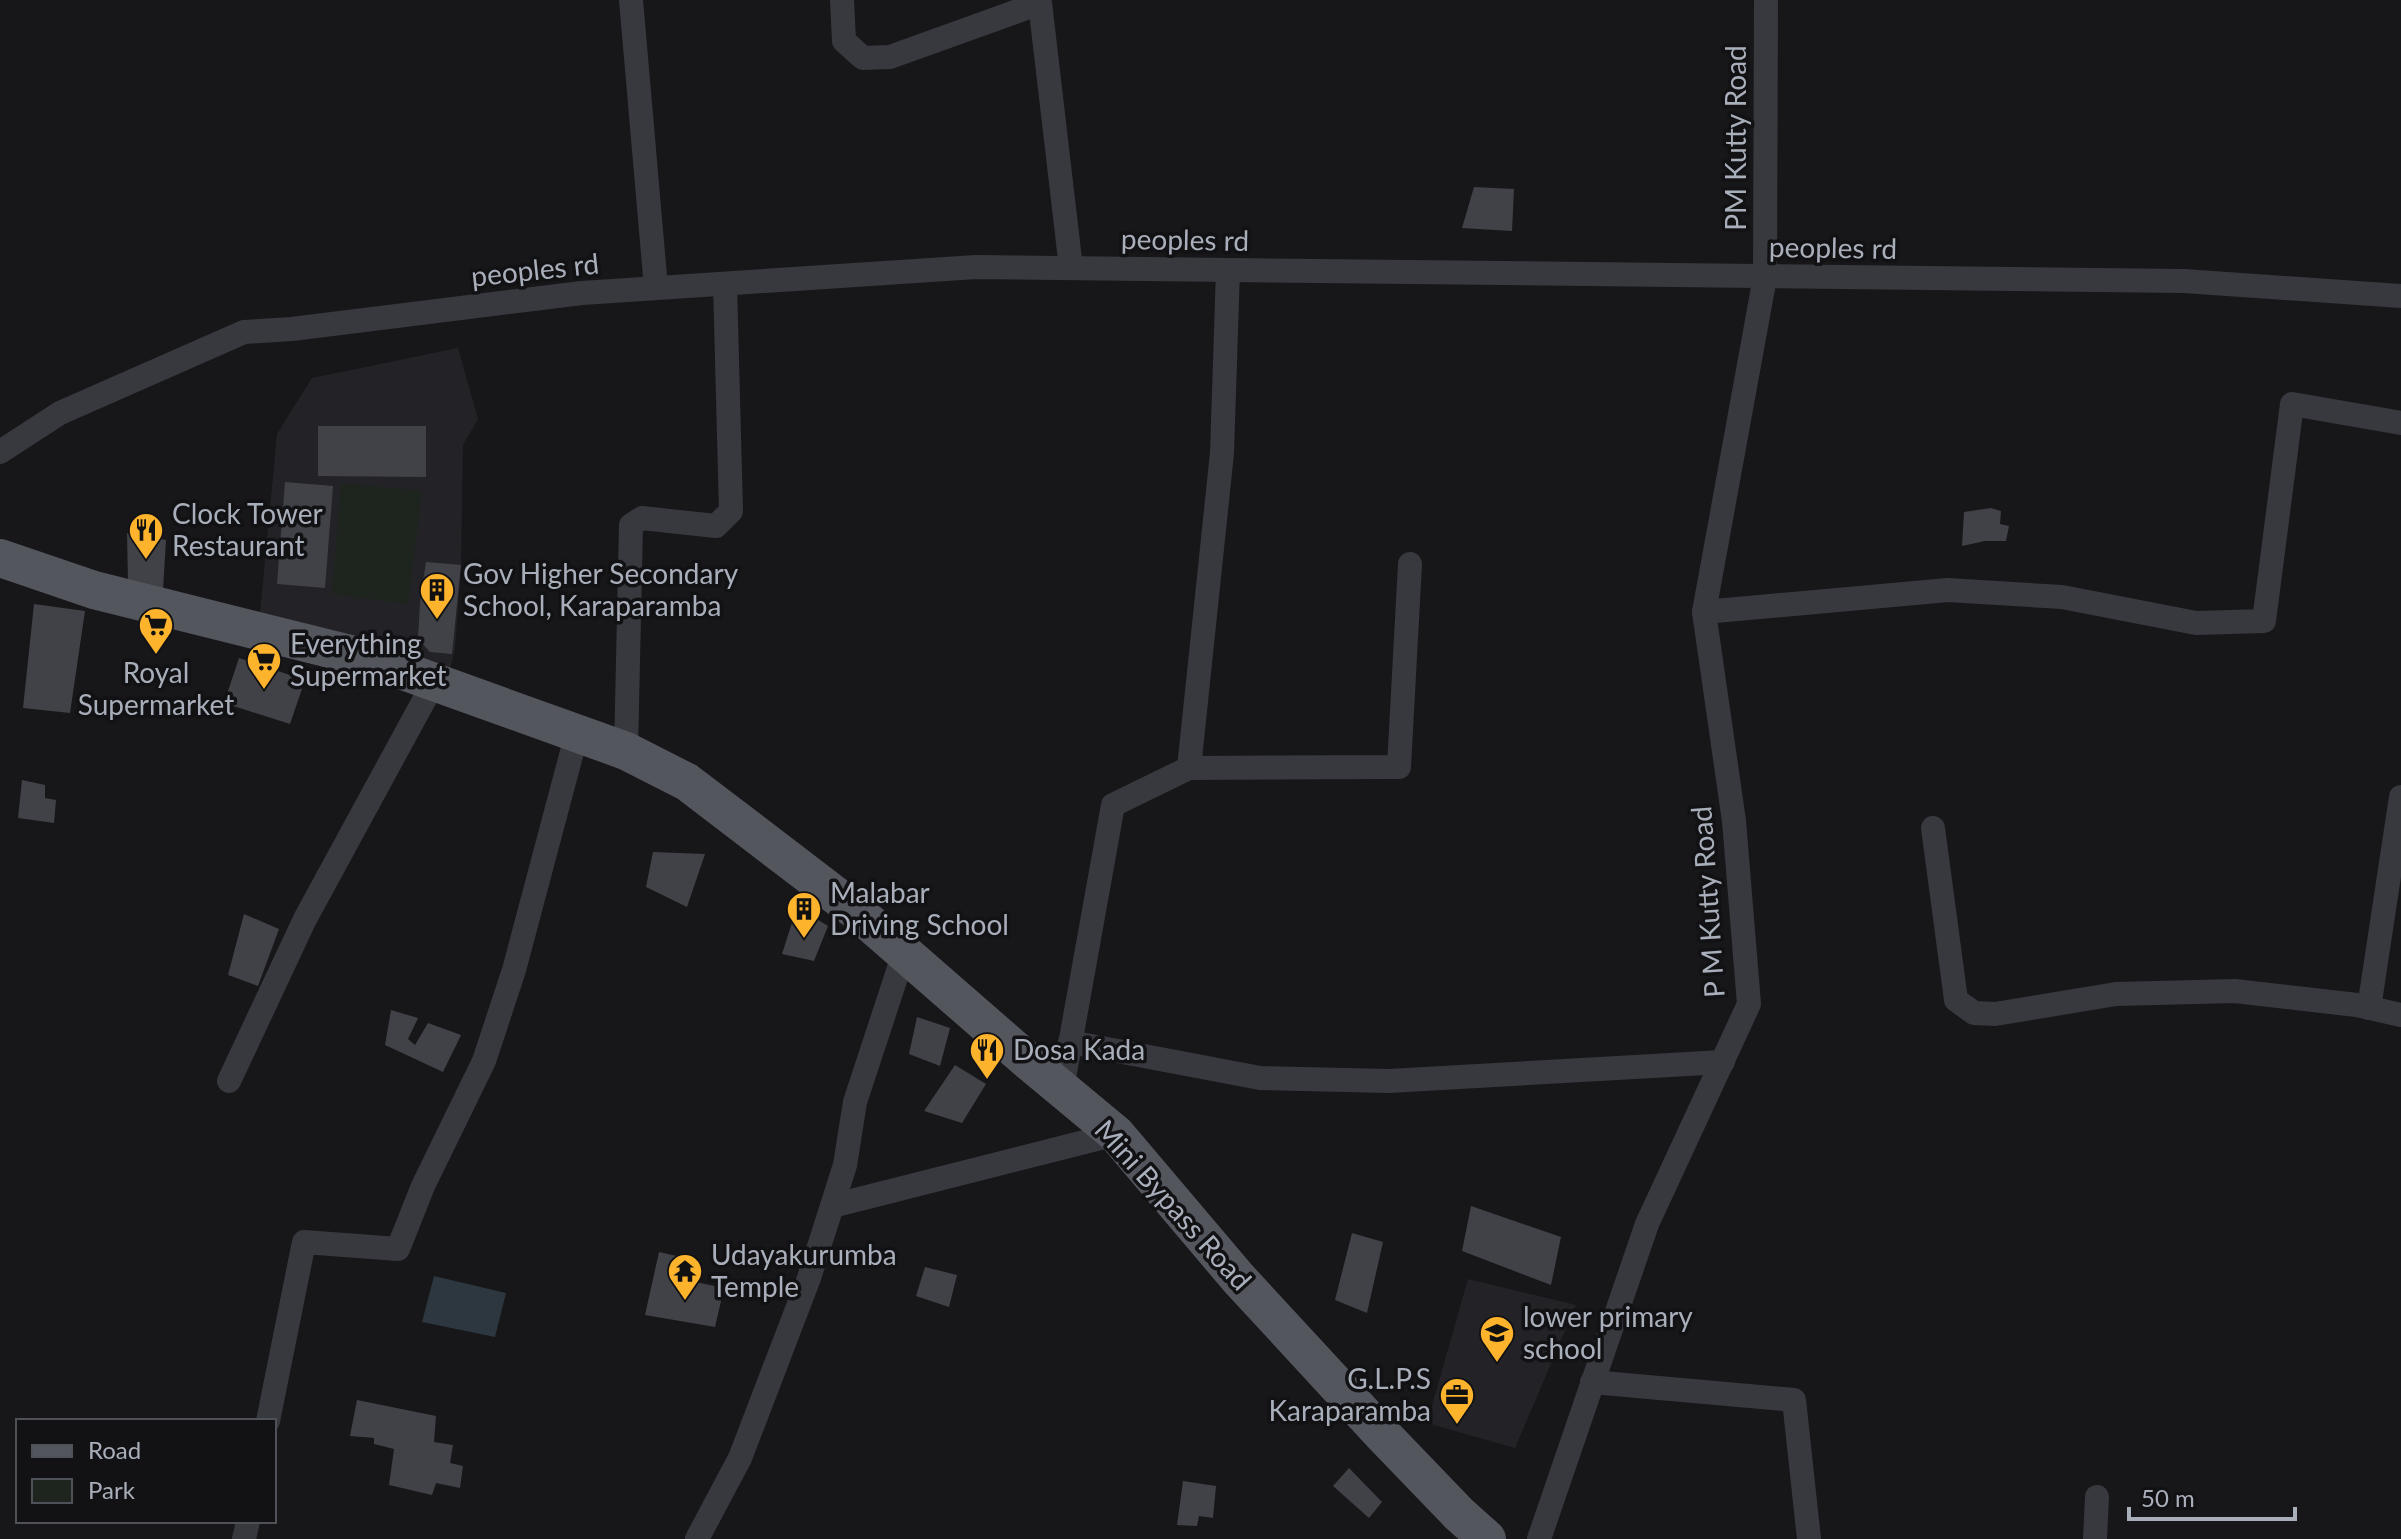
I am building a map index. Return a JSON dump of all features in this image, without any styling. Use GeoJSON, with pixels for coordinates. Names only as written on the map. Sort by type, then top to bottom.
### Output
{"type":"FeatureCollection","features":[{"type":"Feature","properties":{"kind":"main road","name":"Mini Bypass Road"},"geometry":{"type":"LineString","coordinates":[[0,558],[94,590],[370,659],[626,751],[687,782],[856,911],[1116,1134],[1455,1526],[1487,1539]]}},
{"type":"Feature","properties":{"kind":"street"},"geometry":{"type":"LineString","coordinates":[[631,0],[656,288]]}},
{"type":"Feature","properties":{"kind":"street"},"geometry":{"type":"LineString","coordinates":[[842,0],[844,41],[863,58],[890,57],[1040,3],[1071,268]]}},
{"type":"Feature","properties":{"kind":"street","name":"PM Kutty Road"},"geometry":{"type":"LineString","coordinates":[[1765,277],[1766,0]]}},
{"type":"Feature","properties":{"kind":"street","name":"peoples rd"},"geometry":{"type":"LineString","coordinates":[[0,452],[60,413],[244,332],[292,329],[582,293],[976,267],[2184,281],[2401,296]]}},
{"type":"Feature","properties":{"kind":"street"},"geometry":{"type":"LineString","coordinates":[[1189,768],[1222,453],[1228,270]]}},
{"type":"Feature","properties":{"kind":"street","name":"P M Kutty Road"},"geometry":{"type":"LineString","coordinates":[[1539,1539],[1647,1224],[1749,1004],[1734,821],[1704,612],[1765,277]]}},
{"type":"Feature","properties":{"kind":"street"},"geometry":{"type":"LineString","coordinates":[[626,751],[631,525],[642,518],[716,526],[731,511],[725,284]]}},
{"type":"Feature","properties":{"kind":"street"},"geometry":{"type":"LineString","coordinates":[[1704,612],[1948,590],[2062,597],[2196,623],[2264,621],[2292,404],[2401,423]]}},
{"type":"Feature","properties":{"kind":"street"},"geometry":{"type":"LineString","coordinates":[[1062,1089],[1113,805],[1189,768],[1399,767],[1410,564]]}},
{"type":"Feature","properties":{"kind":"street"},"geometry":{"type":"LineString","coordinates":[[229,1081],[305,919],[434,682]]}},
{"type":"Feature","properties":{"kind":"street"},"geometry":{"type":"LineString","coordinates":[[268,1419],[304,1242],[398,1249],[423,1186],[484,1061],[514,970],[577,733]]}},
{"type":"Feature","properties":{"kind":"street"},"geometry":{"type":"LineString","coordinates":[[2369,1008],[2401,797]]}},
{"type":"Feature","properties":{"kind":"street"},"geometry":{"type":"LineString","coordinates":[[1933,828],[1956,1000],[1974,1013],[1995,1014],[2116,994],[2235,991],[2401,1015]]}},
{"type":"Feature","properties":{"kind":"street"},"geometry":{"type":"LineString","coordinates":[[697,1539],[740,1458],[809,1278],[845,1165],[855,1102],[904,953]]}},
{"type":"Feature","properties":{"kind":"street"},"geometry":{"type":"LineString","coordinates":[[1070,1042],[1260,1078],[1389,1081],[1723,1062]]}},
{"type":"Feature","properties":{"kind":"street"},"geometry":{"type":"LineString","coordinates":[[832,1206],[1116,1134]]}},
{"type":"Feature","properties":{"kind":"street"},"geometry":{"type":"LineString","coordinates":[[1592,1382],[1794,1400],[1809,1539]]}},
{"type":"Feature","properties":{"kind":"street"},"geometry":{"type":"LineString","coordinates":[[2095,1539],[2097,1497]]}},
{"type":"Feature","properties":{"kind":"shaded area"},"geometry":{"type":"Polygon","coordinates":[[[458,348],[478,419],[463,445],[461,565],[455,649],[449,673],[260,613],[277,434],[312,378],[458,348]]]}},
{"type":"Feature","properties":{"kind":"shaded area"},"geometry":{"type":"Polygon","coordinates":[[[434,1276],[506,1293],[495,1337],[422,1322],[434,1276]]]}},
{"type":"Feature","properties":{"kind":"shaded area","name":"lower primary school"},"geometry":{"type":"Polygon","coordinates":[[[1468,1279],[1576,1305],[1515,1448],[1427,1423],[1468,1279]]]}},
{"type":"Feature","properties":{"kind":"green space"},"geometry":{"type":"Polygon","coordinates":[[[341,483],[422,491],[408,604],[332,594],[341,483]]]}},
{"type":"Feature","properties":{"kind":"building"},"geometry":{"type":"Polygon","coordinates":[[[1474,187],[1514,189],[1512,231],[1462,228],[1474,187]]]}},
{"type":"Feature","properties":{"kind":"building"},"geometry":{"type":"Polygon","coordinates":[[[318,426],[426,426],[426,477],[318,476],[318,426]]]}},
{"type":"Feature","properties":{"kind":"building"},"geometry":{"type":"Polygon","coordinates":[[[285,482],[333,486],[325,588],[277,584],[285,482]]]}},
{"type":"Feature","properties":{"kind":"building"},"geometry":{"type":"Polygon","coordinates":[[[1991,508],[2001,511],[2000,524],[2009,526],[2006,541],[1962,546],[1964,512],[1991,508]]]}},
{"type":"Feature","properties":{"kind":"building","name":"Clock Tower Restaurant"},"geometry":{"type":"Polygon","coordinates":[[[127,533],[166,540],[163,590],[128,582],[127,533]]]}},
{"type":"Feature","properties":{"kind":"building","name":"Gov Higher Secondary School, Karaparamba"},"geometry":{"type":"Polygon","coordinates":[[[426,562],[461,565],[452,654],[430,652],[418,639],[426,562]]]}},
{"type":"Feature","properties":{"kind":"building"},"geometry":{"type":"Polygon","coordinates":[[[34,604],[85,611],[70,713],[23,708],[34,604]]]}},
{"type":"Feature","properties":{"kind":"building","name":"Everything Supermarket"},"geometry":{"type":"Polygon","coordinates":[[[239,658],[305,680],[290,724],[224,703],[239,658]]]}},
{"type":"Feature","properties":{"kind":"building"},"geometry":{"type":"Polygon","coordinates":[[[22,780],[45,785],[45,798],[56,800],[54,823],[18,818],[22,780]]]}},
{"type":"Feature","properties":{"kind":"building"},"geometry":{"type":"Polygon","coordinates":[[[653,852],[705,854],[687,907],[646,887],[653,852]]]}},
{"type":"Feature","properties":{"kind":"building","name":"Malabar Driving School"},"geometry":{"type":"Polygon","coordinates":[[[797,907],[828,926],[814,961],[782,954],[797,907]]]}},
{"type":"Feature","properties":{"kind":"building"},"geometry":{"type":"Polygon","coordinates":[[[244,914],[279,929],[258,986],[228,975],[244,914]]]}},
{"type":"Feature","properties":{"kind":"building"},"geometry":{"type":"Polygon","coordinates":[[[391,1010],[418,1018],[408,1039],[415,1045],[428,1023],[461,1035],[443,1072],[385,1045],[391,1010]]]}},
{"type":"Feature","properties":{"kind":"building"},"geometry":{"type":"Polygon","coordinates":[[[917,1017],[950,1028],[940,1066],[909,1054],[917,1017]]]}},
{"type":"Feature","properties":{"kind":"building"},"geometry":{"type":"Polygon","coordinates":[[[955,1065],[986,1084],[962,1123],[924,1111],[955,1065]]]}},
{"type":"Feature","properties":{"kind":"building"},"geometry":{"type":"Polygon","coordinates":[[[1471,1206],[1561,1237],[1551,1285],[1462,1251],[1471,1206]]]}},
{"type":"Feature","properties":{"kind":"building"},"geometry":{"type":"Polygon","coordinates":[[[1352,1233],[1383,1242],[1367,1313],[1335,1300],[1352,1233]]]}},
{"type":"Feature","properties":{"kind":"building","name":"Udayakurumba Temple"},"geometry":{"type":"Polygon","coordinates":[[[659,1252],[690,1259],[686,1280],[724,1288],[715,1327],[645,1315],[659,1252]]]}},
{"type":"Feature","properties":{"kind":"building"},"geometry":{"type":"Polygon","coordinates":[[[925,1267],[957,1275],[949,1307],[916,1296],[925,1267]]]}},
{"type":"Feature","properties":{"kind":"building"},"geometry":{"type":"Polygon","coordinates":[[[357,1400],[436,1416],[434,1442],[453,1445],[450,1463],[463,1466],[460,1488],[436,1483],[432,1495],[389,1485],[394,1449],[374,1444],[374,1438],[350,1436],[357,1400]]]}},
{"type":"Feature","properties":{"kind":"building"},"geometry":{"type":"Polygon","coordinates":[[[1349,1468],[1382,1502],[1369,1518],[1333,1486],[1349,1468]]]}},
{"type":"Feature","properties":{"kind":"building"},"geometry":{"type":"Polygon","coordinates":[[[1183,1481],[1216,1486],[1213,1518],[1199,1516],[1197,1526],[1177,1525],[1183,1481]]]}},
{"type":"Feature","properties":{"kind":"place","name":"Clock Tower Restaurant"},"geometry":{"type":"Point","coordinates":[146,561]}},
{"type":"Feature","properties":{"kind":"place","name":"Gov Higher Secondary School, Karaparamba"},"geometry":{"type":"Point","coordinates":[437,621]}},
{"type":"Feature","properties":{"kind":"place","name":"Royal Supermarket"},"geometry":{"type":"Point","coordinates":[156,656]}},
{"type":"Feature","properties":{"kind":"place","name":"Everything Supermarket"},"geometry":{"type":"Point","coordinates":[264,691]}},
{"type":"Feature","properties":{"kind":"place","name":"Malabar Driving School"},"geometry":{"type":"Point","coordinates":[804,940]}},
{"type":"Feature","properties":{"kind":"place","name":"Dosa Kada"},"geometry":{"type":"Point","coordinates":[987,1081]}},
{"type":"Feature","properties":{"kind":"place","name":"Udayakurumba Temple"},"geometry":{"type":"Point","coordinates":[685,1302]}},
{"type":"Feature","properties":{"kind":"place","name":"lower primary school"},"geometry":{"type":"Point","coordinates":[1497,1364]}},
{"type":"Feature","properties":{"kind":"place","name":"G.L.P.S Karaparamba"},"geometry":{"type":"Point","coordinates":[1457,1426]}}]}
